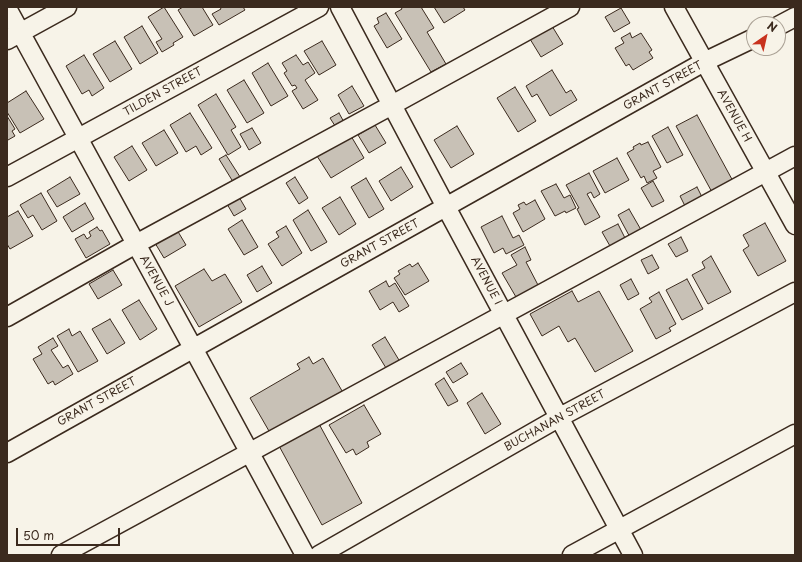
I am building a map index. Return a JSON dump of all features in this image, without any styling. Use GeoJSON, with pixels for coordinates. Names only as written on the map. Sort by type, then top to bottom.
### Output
{"type":"FeatureCollection","features":[{"type":"Feature","properties":{"kind":"street"},"geometry":{"type":"LineString","coordinates":[[14,37],[67,7]]}},
{"type":"Feature","properties":{"kind":"street","name":"TILDEN STREET"},"geometry":{"type":"LineString","coordinates":[[7,177],[319,7]]}},
{"type":"Feature","properties":{"kind":"street","name":"AVENUE I"},"geometry":{"type":"LineString","coordinates":[[340,7],[633,555]]}},
{"type":"Feature","properties":{"kind":"street"},"geometry":{"type":"LineString","coordinates":[[7,317],[136,244],[570,7]]}},
{"type":"Feature","properties":{"kind":"street","name":"AVENUE H"},"geometry":{"type":"LineString","coordinates":[[674,7],[795,225]]}},
{"type":"Feature","properties":{"kind":"street","name":"AVENUE J"},"geometry":{"type":"LineString","coordinates":[[7,8],[14,37],[78,138],[305,555]]}},
{"type":"Feature","properties":{"kind":"street"},"geometry":{"type":"LineString","coordinates":[[786,22],[795,17]]}},
{"type":"Feature","properties":{"kind":"street","name":"GRANT STREET"},"geometry":{"type":"LineString","coordinates":[[7,453],[704,62],[746,42]]}},
{"type":"Feature","properties":{"kind":"street"},"geometry":{"type":"LineString","coordinates":[[61,555],[795,156]]}},
{"type":"Feature","properties":{"kind":"street","name":"BUCHANAN STREET"},"geometry":{"type":"LineString","coordinates":[[319,555],[560,417],[795,292]]}},
{"type":"Feature","properties":{"kind":"street"},"geometry":{"type":"LineString","coordinates":[[572,555],[795,434]]}},
{"type":"Feature","properties":{"kind":"building"},"geometry":{"type":"Polygon","coordinates":[[[164,7],[183,37],[173,43],[174,45],[162,52],[156,42],[162,39],[148,17],[164,7]]]}},
{"type":"Feature","properties":{"kind":"building"},"geometry":{"type":"Polygon","coordinates":[[[183,7],[202,7],[213,25],[194,36],[178,10],[183,7]]]}},
{"type":"Feature","properties":{"kind":"building"},"geometry":{"type":"Polygon","coordinates":[[[220,7],[243,7],[245,10],[219,25],[212,14],[221,9],[220,7]]]}},
{"type":"Feature","properties":{"kind":"building"},"geometry":{"type":"Polygon","coordinates":[[[401,7],[421,7],[434,28],[427,32],[446,64],[431,72],[395,13],[402,9],[401,7]]]}},
{"type":"Feature","properties":{"kind":"building"},"geometry":{"type":"Polygon","coordinates":[[[434,7],[463,7],[465,10],[444,23],[434,7]]]}},
{"type":"Feature","properties":{"kind":"building"},"geometry":{"type":"Polygon","coordinates":[[[621,8],[630,23],[614,32],[605,17],[621,8]]]}},
{"type":"Feature","properties":{"kind":"building"},"geometry":{"type":"Polygon","coordinates":[[[386,13],[402,39],[387,48],[374,26],[379,23],[377,18],[386,13]]]}},
{"type":"Feature","properties":{"kind":"building"},"geometry":{"type":"Polygon","coordinates":[[[142,26],[158,53],[140,64],[124,37],[142,26]]]}},
{"type":"Feature","properties":{"kind":"building"},"geometry":{"type":"Polygon","coordinates":[[[552,26],[563,44],[541,57],[530,39],[552,26]]]}},
{"type":"Feature","properties":{"kind":"building"},"geometry":{"type":"Polygon","coordinates":[[[630,33],[632,38],[641,33],[652,50],[649,52],[653,58],[633,70],[629,64],[626,66],[615,48],[624,43],[621,38],[630,33]]]}},
{"type":"Feature","properties":{"kind":"building"},"geometry":{"type":"Polygon","coordinates":[[[115,41],[132,69],[110,82],[93,54],[115,41]]]}},
{"type":"Feature","properties":{"kind":"building"},"geometry":{"type":"Polygon","coordinates":[[[322,41],[336,65],[319,75],[304,51],[322,41]]]}},
{"type":"Feature","properties":{"kind":"building"},"geometry":{"type":"Polygon","coordinates":[[[84,55],[104,88],[92,96],[89,90],[82,94],[66,66],[84,55]]]}},
{"type":"Feature","properties":{"kind":"building"},"geometry":{"type":"Polygon","coordinates":[[[296,55],[303,65],[308,62],[315,73],[305,80],[318,100],[303,109],[292,91],[297,88],[295,85],[292,86],[284,73],[287,71],[282,63],[296,55]]]}},
{"type":"Feature","properties":{"kind":"building"},"geometry":{"type":"Polygon","coordinates":[[[268,63],[288,96],[271,106],[252,73],[268,63]]]}},
{"type":"Feature","properties":{"kind":"building"},"geometry":{"type":"Polygon","coordinates":[[[552,70],[566,93],[571,90],[577,100],[550,116],[537,94],[532,97],[526,86],[552,70]]]}},
{"type":"Feature","properties":{"kind":"building"},"geometry":{"type":"Polygon","coordinates":[[[244,80],[264,113],[247,123],[227,90],[244,80]]]}},
{"type":"Feature","properties":{"kind":"building"},"geometry":{"type":"Polygon","coordinates":[[[352,86],[364,106],[349,114],[338,95],[352,86]]]}},
{"type":"Feature","properties":{"kind":"building"},"geometry":{"type":"Polygon","coordinates":[[[515,87],[536,121],[518,132],[497,98],[515,87]]]}},
{"type":"Feature","properties":{"kind":"building"},"geometry":{"type":"Polygon","coordinates":[[[26,91],[44,119],[20,133],[7,112],[7,103],[26,91]]]}},
{"type":"Feature","properties":{"kind":"building"},"geometry":{"type":"Polygon","coordinates":[[[216,94],[236,127],[231,130],[241,147],[228,155],[198,105],[216,94]]]}},
{"type":"Feature","properties":{"kind":"building"},"geometry":{"type":"Polygon","coordinates":[[[190,113],[212,148],[201,155],[196,146],[186,152],[170,125],[190,113]]]}},
{"type":"Feature","properties":{"kind":"building"},"geometry":{"type":"Polygon","coordinates":[[[339,113],[345,124],[337,129],[330,118],[339,113]]]}},
{"type":"Feature","properties":{"kind":"building"},"geometry":{"type":"Polygon","coordinates":[[[697,115],[734,183],[713,194],[676,126],[697,115]]]}},
{"type":"Feature","properties":{"kind":"building"},"geometry":{"type":"Polygon","coordinates":[[[7,116],[15,129],[12,131],[15,136],[8,140],[7,139],[7,116]]]}},
{"type":"Feature","properties":{"kind":"building"},"geometry":{"type":"Polygon","coordinates":[[[375,125],[386,143],[369,153],[358,135],[375,125]]]}},
{"type":"Feature","properties":{"kind":"building"},"geometry":{"type":"Polygon","coordinates":[[[457,126],[474,154],[451,168],[434,140],[457,126]]]}},
{"type":"Feature","properties":{"kind":"building"},"geometry":{"type":"Polygon","coordinates":[[[668,127],[683,155],[667,163],[652,136],[668,127]]]}},
{"type":"Feature","properties":{"kind":"building"},"geometry":{"type":"Polygon","coordinates":[[[252,128],[261,143],[249,150],[240,134],[252,128]]]}},
{"type":"Feature","properties":{"kind":"building"},"geometry":{"type":"Polygon","coordinates":[[[164,130],[178,153],[156,166],[142,143],[164,130]]]}},
{"type":"Feature","properties":{"kind":"building"},"geometry":{"type":"Polygon","coordinates":[[[351,136],[364,158],[331,178],[317,156],[351,136]]]}},
{"type":"Feature","properties":{"kind":"building"},"geometry":{"type":"Polygon","coordinates":[[[648,142],[661,167],[653,171],[657,178],[647,183],[644,176],[641,178],[627,153],[640,143],[641,145],[648,142]]]}},
{"type":"Feature","properties":{"kind":"building"},"geometry":{"type":"Polygon","coordinates":[[[132,146],[147,170],[129,181],[114,157],[132,146]]]}},
{"type":"Feature","properties":{"kind":"building"},"geometry":{"type":"Polygon","coordinates":[[[226,155],[242,180],[235,185],[219,159],[226,155]]]}},
{"type":"Feature","properties":{"kind":"building"},"geometry":{"type":"Polygon","coordinates":[[[617,158],[629,180],[605,193],[593,171],[617,158]]]}},
{"type":"Feature","properties":{"kind":"building"},"geometry":{"type":"Polygon","coordinates":[[[401,167],[413,187],[391,201],[379,181],[401,167]]]}},
{"type":"Feature","properties":{"kind":"building"},"geometry":{"type":"Polygon","coordinates":[[[589,173],[600,194],[594,198],[591,192],[587,194],[600,217],[585,225],[577,209],[579,208],[566,185],[589,173]]]}},
{"type":"Feature","properties":{"kind":"building"},"geometry":{"type":"Polygon","coordinates":[[[70,177],[80,194],[57,207],[47,191],[70,177]]]}},
{"type":"Feature","properties":{"kind":"building"},"geometry":{"type":"Polygon","coordinates":[[[295,177],[308,198],[299,204],[286,183],[295,177]]]}},
{"type":"Feature","properties":{"kind":"building"},"geometry":{"type":"Polygon","coordinates":[[[366,178],[384,209],[369,218],[351,187],[366,178]]]}},
{"type":"Feature","properties":{"kind":"building"},"geometry":{"type":"Polygon","coordinates":[[[653,181],[664,201],[652,207],[641,188],[653,181]]]}},
{"type":"Feature","properties":{"kind":"building"},"geometry":{"type":"Polygon","coordinates":[[[556,184],[564,198],[570,195],[576,208],[555,216],[541,191],[556,184]]]}},
{"type":"Feature","properties":{"kind":"building"},"geometry":{"type":"Polygon","coordinates":[[[697,187],[704,201],[687,210],[680,196],[697,187]]]}},
{"type":"Feature","properties":{"kind":"building"},"geometry":{"type":"Polygon","coordinates":[[[41,193],[57,221],[42,230],[33,215],[28,218],[20,205],[41,193]]]}},
{"type":"Feature","properties":{"kind":"building"},"geometry":{"type":"Polygon","coordinates":[[[239,197],[246,209],[234,216],[227,204],[239,197]]]}},
{"type":"Feature","properties":{"kind":"building"},"geometry":{"type":"Polygon","coordinates":[[[340,197],[356,224],[339,235],[322,208],[340,197]]]}},
{"type":"Feature","properties":{"kind":"building"},"geometry":{"type":"Polygon","coordinates":[[[535,200],[545,219],[523,232],[513,213],[520,209],[518,205],[524,202],[526,205],[535,200]]]}},
{"type":"Feature","properties":{"kind":"building"},"geometry":{"type":"Polygon","coordinates":[[[85,203],[94,219],[72,232],[63,217],[85,203]]]}},
{"type":"Feature","properties":{"kind":"building"},"geometry":{"type":"Polygon","coordinates":[[[629,209],[644,235],[632,241],[618,215],[629,209]]]}},
{"type":"Feature","properties":{"kind":"building"},"geometry":{"type":"Polygon","coordinates":[[[308,210],[327,242],[311,251],[293,220],[308,210]]]}},
{"type":"Feature","properties":{"kind":"building"},"geometry":{"type":"Polygon","coordinates":[[[18,211],[33,236],[10,249],[7,244],[7,217],[18,211]]]}},
{"type":"Feature","properties":{"kind":"building"},"geometry":{"type":"Polygon","coordinates":[[[502,216],[513,238],[519,235],[524,245],[506,254],[503,248],[494,253],[481,227],[502,216]]]}},
{"type":"Feature","properties":{"kind":"building"},"geometry":{"type":"Polygon","coordinates":[[[242,220],[258,247],[244,255],[228,229],[242,220]]]}},
{"type":"Feature","properties":{"kind":"building"},"geometry":{"type":"Polygon","coordinates":[[[765,223],[786,261],[758,276],[743,250],[749,246],[743,235],[765,223]]]}},
{"type":"Feature","properties":{"kind":"building"},"geometry":{"type":"Polygon","coordinates":[[[618,224],[625,238],[610,246],[602,232],[618,224]]]}},
{"type":"Feature","properties":{"kind":"building"},"geometry":{"type":"Polygon","coordinates":[[[286,226],[302,253],[282,266],[268,244],[279,237],[276,232],[286,226]]]}},
{"type":"Feature","properties":{"kind":"building"},"geometry":{"type":"Polygon","coordinates":[[[97,227],[100,231],[102,230],[110,244],[86,258],[75,239],[84,234],[87,239],[91,236],[89,232],[97,227]]]}},
{"type":"Feature","properties":{"kind":"building"},"geometry":{"type":"Polygon","coordinates":[[[177,230],[186,245],[164,258],[155,243],[177,230]]]}},
{"type":"Feature","properties":{"kind":"building"},"geometry":{"type":"Polygon","coordinates":[[[681,237],[688,251],[676,257],[668,244],[681,237]]]}},
{"type":"Feature","properties":{"kind":"building"},"geometry":{"type":"Polygon","coordinates":[[[525,247],[531,260],[526,262],[538,285],[516,297],[502,273],[517,265],[511,255],[525,247]]]}},
{"type":"Feature","properties":{"kind":"building"},"geometry":{"type":"Polygon","coordinates":[[[652,255],[659,268],[648,274],[641,260],[652,255]]]}},
{"type":"Feature","properties":{"kind":"building"},"geometry":{"type":"Polygon","coordinates":[[[711,256],[731,292],[708,304],[692,275],[705,268],[702,262],[711,256]]]}},
{"type":"Feature","properties":{"kind":"building"},"geometry":{"type":"Polygon","coordinates":[[[418,263],[429,281],[405,295],[394,278],[400,274],[398,271],[410,264],[412,267],[418,263]]]}},
{"type":"Feature","properties":{"kind":"building"},"geometry":{"type":"Polygon","coordinates":[[[262,266],[272,283],[257,292],[247,275],[262,266]]]}},
{"type":"Feature","properties":{"kind":"building"},"geometry":{"type":"Polygon","coordinates":[[[204,269],[212,281],[225,274],[242,302],[199,327],[175,286],[204,269]]]}},
{"type":"Feature","properties":{"kind":"building"},"geometry":{"type":"Polygon","coordinates":[[[113,270],[122,285],[98,299],[89,284],[113,270]]]}},
{"type":"Feature","properties":{"kind":"building"},"geometry":{"type":"Polygon","coordinates":[[[631,279],[639,294],[628,300],[620,285],[631,279]]]}},
{"type":"Feature","properties":{"kind":"building"},"geometry":{"type":"Polygon","coordinates":[[[687,279],[703,309],[682,320],[666,290],[687,279]]]}},
{"type":"Feature","properties":{"kind":"building"},"geometry":{"type":"Polygon","coordinates":[[[386,281],[389,287],[395,283],[409,306],[399,312],[393,302],[380,310],[369,291],[386,281]]]}},
{"type":"Feature","properties":{"kind":"building"},"geometry":{"type":"Polygon","coordinates":[[[572,291],[578,302],[599,291],[633,351],[595,372],[575,338],[568,342],[559,326],[542,336],[530,314],[572,291]]]}},
{"type":"Feature","properties":{"kind":"building"},"geometry":{"type":"Polygon","coordinates":[[[659,292],[676,324],[669,328],[671,331],[656,339],[640,309],[652,302],[649,298],[659,292]]]}},
{"type":"Feature","properties":{"kind":"building"},"geometry":{"type":"Polygon","coordinates":[[[139,300],[157,329],[140,340],[122,310],[139,300]]]}},
{"type":"Feature","properties":{"kind":"building"},"geometry":{"type":"Polygon","coordinates":[[[110,319],[125,343],[107,354],[92,329],[110,319]]]}},
{"type":"Feature","properties":{"kind":"building"},"geometry":{"type":"Polygon","coordinates":[[[69,329],[72,336],[80,331],[98,361],[78,372],[57,336],[69,329]]]}},
{"type":"Feature","properties":{"kind":"building"},"geometry":{"type":"Polygon","coordinates":[[[385,337],[402,365],[389,373],[372,345],[385,337]]]}},
{"type":"Feature","properties":{"kind":"building"},"geometry":{"type":"Polygon","coordinates":[[[53,338],[58,346],[51,350],[63,368],[68,365],[73,374],[55,385],[53,381],[48,384],[33,359],[42,354],[38,347],[53,338]]]}},
{"type":"Feature","properties":{"kind":"building"},"geometry":{"type":"Polygon","coordinates":[[[309,357],[313,364],[323,358],[345,396],[273,438],[250,398],[300,369],[297,364],[309,357]]]}},
{"type":"Feature","properties":{"kind":"building"},"geometry":{"type":"Polygon","coordinates":[[[461,363],[468,374],[453,383],[446,372],[461,363]]]}},
{"type":"Feature","properties":{"kind":"building"},"geometry":{"type":"Polygon","coordinates":[[[444,378],[458,401],[448,406],[435,384],[444,378]]]}},
{"type":"Feature","properties":{"kind":"building"},"geometry":{"type":"Polygon","coordinates":[[[482,393],[501,424],[485,434],[467,403],[482,393]]]}},
{"type":"Feature","properties":{"kind":"building"},"geometry":{"type":"Polygon","coordinates":[[[364,405],[381,434],[367,442],[369,447],[356,455],[353,449],[346,453],[329,425],[364,405]]]}},
{"type":"Feature","properties":{"kind":"building"},"geometry":{"type":"Polygon","coordinates":[[[318,422],[362,503],[322,525],[278,444],[318,422]]]}}]}
